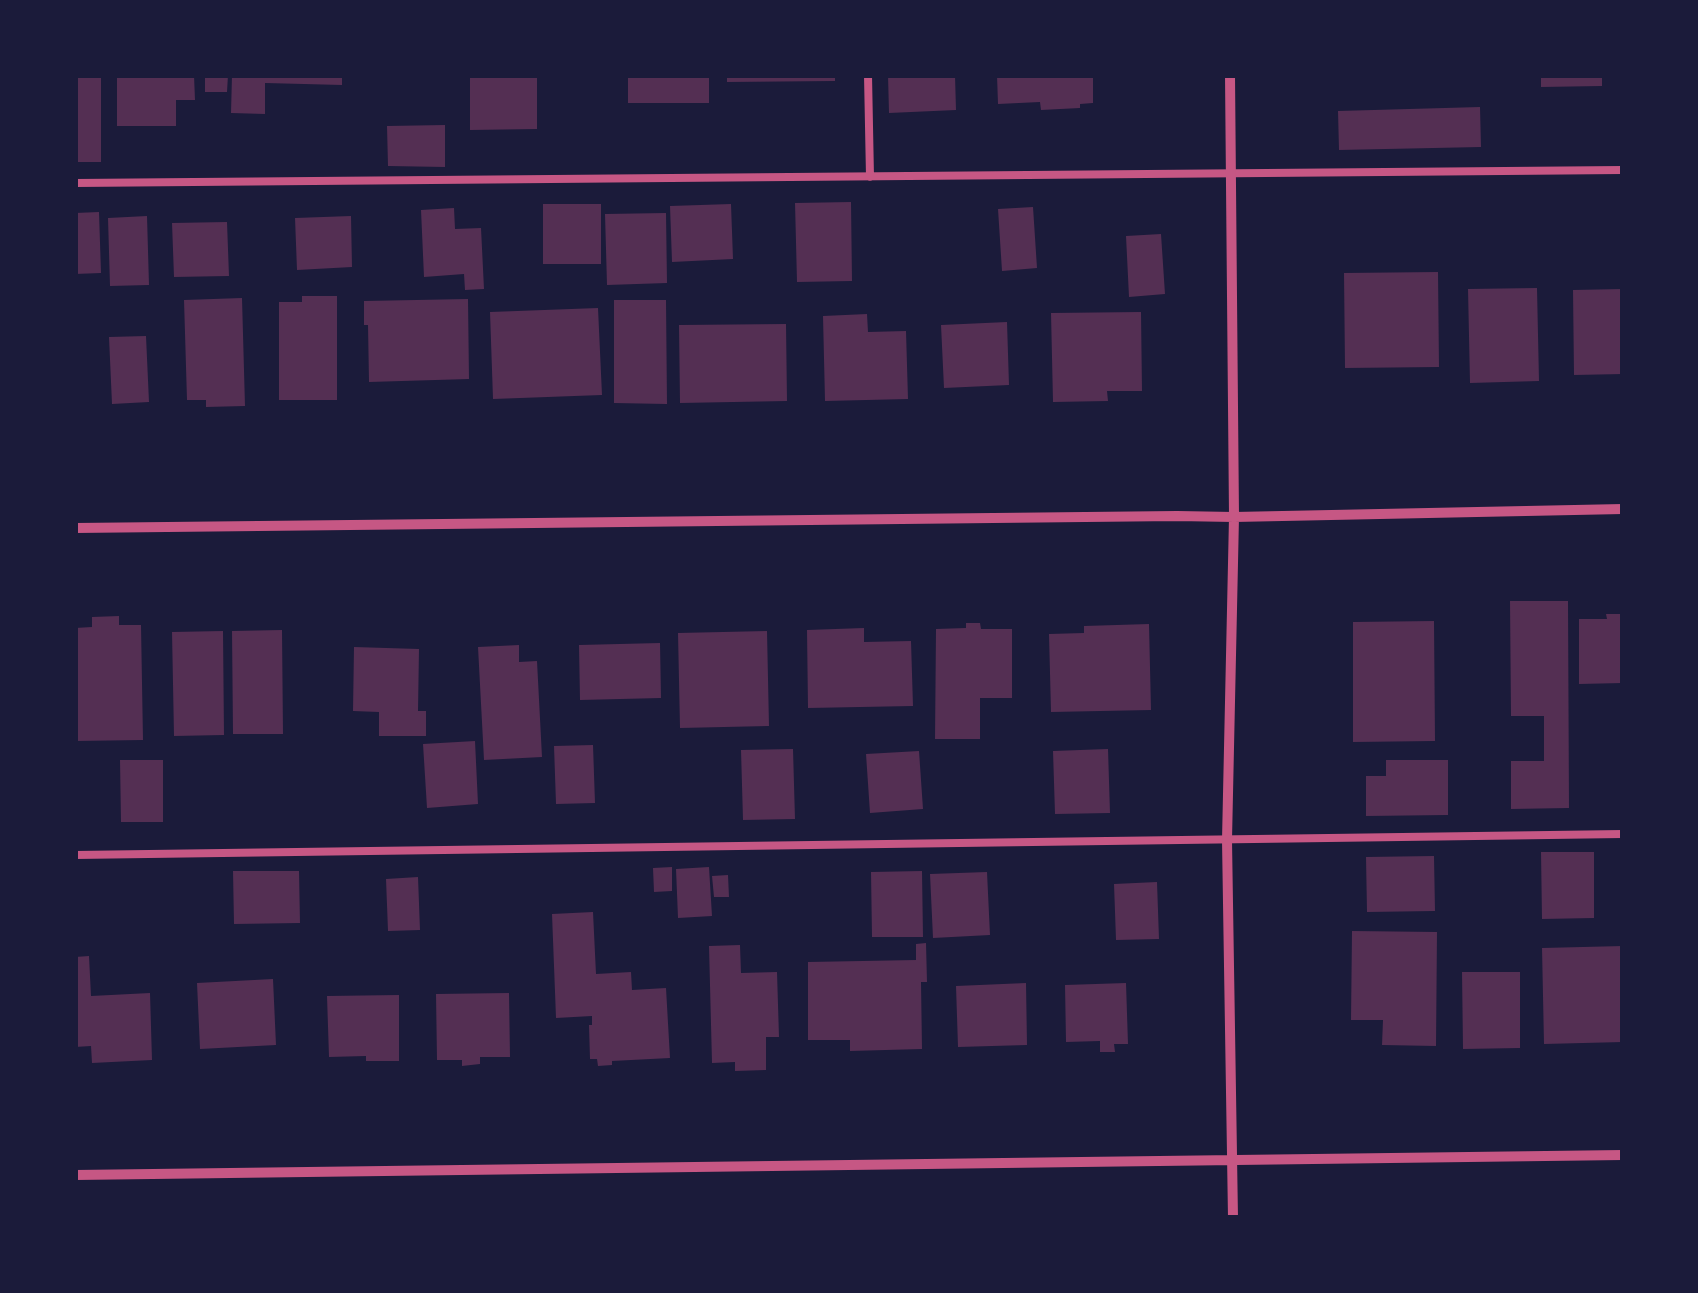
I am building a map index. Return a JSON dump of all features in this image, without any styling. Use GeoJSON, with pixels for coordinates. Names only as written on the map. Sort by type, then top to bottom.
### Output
{"type":"FeatureCollection","features":[{"type":"Feature","properties":{"kind":"street"},"geometry":{"type":"LineString","coordinates":[[1230,75],[1234,518],[1227,840],[1233,1218]]}},
{"type":"Feature","properties":{"kind":"street"},"geometry":{"type":"LineString","coordinates":[[75,528],[1118,516],[1234,518],[1623,510]]}},
{"type":"Feature","properties":{"kind":"street"},"geometry":{"type":"LineString","coordinates":[[75,1175],[1623,1155]]}},
{"type":"Feature","properties":{"kind":"lane"},"geometry":{"type":"LineString","coordinates":[[868,75],[870,176]]}},
{"type":"Feature","properties":{"kind":"lane"},"geometry":{"type":"LineString","coordinates":[[75,184],[1623,170]]}},
{"type":"Feature","properties":{"kind":"lane"},"geometry":{"type":"LineString","coordinates":[[75,855],[1623,834]]}},
{"type":"Feature","properties":{"kind":"building"},"geometry":{"type":"Polygon","coordinates":[[[75,75],[101,75],[101,162],[75,162],[75,75]]]}},
{"type":"Feature","properties":{"kind":"building"},"geometry":{"type":"Polygon","coordinates":[[[117,75],[194,75],[195,100],[176,100],[176,126],[117,126],[117,75]]]}},
{"type":"Feature","properties":{"kind":"building"},"geometry":{"type":"Polygon","coordinates":[[[205,75],[228,75],[227,92],[205,92],[205,75]]]}},
{"type":"Feature","properties":{"kind":"building"},"geometry":{"type":"Polygon","coordinates":[[[232,75],[342,75],[342,85],[265,83],[265,114],[231,113],[232,75]]]}},
{"type":"Feature","properties":{"kind":"building"},"geometry":{"type":"Polygon","coordinates":[[[470,75],[537,75],[537,129],[470,130],[470,75]]]}},
{"type":"Feature","properties":{"kind":"building"},"geometry":{"type":"Polygon","coordinates":[[[628,75],[709,75],[709,103],[628,103],[628,75]]]}},
{"type":"Feature","properties":{"kind":"building"},"geometry":{"type":"Polygon","coordinates":[[[727,75],[835,75],[835,81],[727,82],[727,75]]]}},
{"type":"Feature","properties":{"kind":"building"},"geometry":{"type":"Polygon","coordinates":[[[888,75],[955,75],[956,110],[889,113],[888,75]]]}},
{"type":"Feature","properties":{"kind":"building"},"geometry":{"type":"Polygon","coordinates":[[[997,75],[1093,75],[1093,103],[1080,104],[1080,108],[1041,110],[1040,102],[998,104],[997,75]]]}},
{"type":"Feature","properties":{"kind":"building"},"geometry":{"type":"Polygon","coordinates":[[[1541,75],[1602,75],[1602,86],[1541,87],[1541,75]]]}},
{"type":"Feature","properties":{"kind":"building"},"geometry":{"type":"Polygon","coordinates":[[[1480,107],[1481,147],[1339,150],[1338,111],[1480,107]]]}},
{"type":"Feature","properties":{"kind":"building"},"geometry":{"type":"Polygon","coordinates":[[[445,125],[445,167],[388,166],[387,126],[445,125]]]}},
{"type":"Feature","properties":{"kind":"building"},"geometry":{"type":"Polygon","coordinates":[[[851,202],[852,281],[797,282],[795,203],[851,202]]]}},
{"type":"Feature","properties":{"kind":"building"},"geometry":{"type":"Polygon","coordinates":[[[543,204],[601,204],[601,264],[543,264],[543,204]]]}},
{"type":"Feature","properties":{"kind":"building"},"geometry":{"type":"Polygon","coordinates":[[[731,204],[733,259],[672,262],[670,206],[731,204]]]}},
{"type":"Feature","properties":{"kind":"building"},"geometry":{"type":"Polygon","coordinates":[[[1033,207],[1037,268],[1002,271],[998,209],[1033,207]]]}},
{"type":"Feature","properties":{"kind":"building"},"geometry":{"type":"Polygon","coordinates":[[[454,208],[455,229],[481,228],[484,289],[465,290],[464,274],[424,277],[421,210],[454,208]]]}},
{"type":"Feature","properties":{"kind":"building"},"geometry":{"type":"Polygon","coordinates":[[[99,212],[101,273],[75,274],[75,213],[99,212]]]}},
{"type":"Feature","properties":{"kind":"building"},"geometry":{"type":"Polygon","coordinates":[[[666,213],[667,283],[607,285],[605,214],[666,213]]]}},
{"type":"Feature","properties":{"kind":"building"},"geometry":{"type":"Polygon","coordinates":[[[147,216],[149,285],[110,286],[108,218],[147,216]]]}},
{"type":"Feature","properties":{"kind":"building"},"geometry":{"type":"Polygon","coordinates":[[[351,216],[352,267],[297,270],[295,218],[351,216]]]}},
{"type":"Feature","properties":{"kind":"building"},"geometry":{"type":"Polygon","coordinates":[[[227,222],[229,276],[174,277],[172,223],[227,222]]]}},
{"type":"Feature","properties":{"kind":"building"},"geometry":{"type":"Polygon","coordinates":[[[1161,234],[1165,294],[1129,297],[1126,236],[1161,234]]]}},
{"type":"Feature","properties":{"kind":"building"},"geometry":{"type":"Polygon","coordinates":[[[1438,272],[1439,367],[1345,368],[1344,273],[1438,272]]]}},
{"type":"Feature","properties":{"kind":"building"},"geometry":{"type":"Polygon","coordinates":[[[1537,288],[1539,381],[1470,383],[1468,289],[1537,288]]]}},
{"type":"Feature","properties":{"kind":"building"},"geometry":{"type":"Polygon","coordinates":[[[1623,289],[1623,374],[1574,375],[1573,290],[1623,289]]]}},
{"type":"Feature","properties":{"kind":"building"},"geometry":{"type":"Polygon","coordinates":[[[302,296],[337,296],[337,400],[279,400],[279,302],[302,302],[302,296]]]}},
{"type":"Feature","properties":{"kind":"building"},"geometry":{"type":"Polygon","coordinates":[[[242,298],[245,406],[206,407],[206,400],[187,400],[184,300],[242,298]]]}},
{"type":"Feature","properties":{"kind":"building"},"geometry":{"type":"Polygon","coordinates":[[[468,299],[469,379],[369,382],[364,301],[468,299]]]}},
{"type":"Feature","properties":{"kind":"building"},"geometry":{"type":"Polygon","coordinates":[[[614,300],[666,300],[667,404],[614,403],[614,300]]]}},
{"type":"Feature","properties":{"kind":"building"},"geometry":{"type":"Polygon","coordinates":[[[598,308],[602,395],[493,399],[490,312],[598,308]]]}},
{"type":"Feature","properties":{"kind":"building"},"geometry":{"type":"Polygon","coordinates":[[[1141,312],[1142,391],[1107,391],[1108,401],[1053,402],[1051,313],[1141,312]]]}},
{"type":"Feature","properties":{"kind":"building"},"geometry":{"type":"Polygon","coordinates":[[[867,314],[868,332],[906,331],[908,399],[825,401],[823,316],[867,314]]]}},
{"type":"Feature","properties":{"kind":"building"},"geometry":{"type":"Polygon","coordinates":[[[1007,322],[1009,385],[944,388],[941,325],[1007,322]]]}},
{"type":"Feature","properties":{"kind":"building"},"geometry":{"type":"Polygon","coordinates":[[[786,324],[787,401],[680,403],[679,325],[786,324]]]}},
{"type":"Feature","properties":{"kind":"building"},"geometry":{"type":"Polygon","coordinates":[[[146,336],[149,402],[112,404],[109,337],[146,336]]]}},
{"type":"Feature","properties":{"kind":"building"},"geometry":{"type":"Polygon","coordinates":[[[1510,601],[1568,601],[1569,808],[1511,809],[1511,761],[1544,761],[1544,716],[1511,716],[1510,601]]]}},
{"type":"Feature","properties":{"kind":"building"},"geometry":{"type":"Polygon","coordinates":[[[1606,614],[1623,614],[1623,683],[1579,684],[1579,619],[1607,619],[1606,614]]]}},
{"type":"Feature","properties":{"kind":"building"},"geometry":{"type":"Polygon","coordinates":[[[119,616],[119,625],[141,625],[143,740],[75,741],[75,628],[92,627],[92,617],[119,616]]]}},
{"type":"Feature","properties":{"kind":"building"},"geometry":{"type":"Polygon","coordinates":[[[1434,621],[1435,741],[1353,742],[1353,622],[1434,621]]]}},
{"type":"Feature","properties":{"kind":"building"},"geometry":{"type":"Polygon","coordinates":[[[966,623],[980,623],[981,629],[1012,629],[1012,698],[980,698],[980,739],[935,739],[936,629],[966,628],[966,623]]]}},
{"type":"Feature","properties":{"kind":"building"},"geometry":{"type":"Polygon","coordinates":[[[1149,624],[1151,710],[1051,712],[1049,634],[1084,633],[1084,626],[1149,624]]]}},
{"type":"Feature","properties":{"kind":"building"},"geometry":{"type":"Polygon","coordinates":[[[864,628],[864,642],[911,641],[913,706],[808,708],[807,630],[864,628]]]}},
{"type":"Feature","properties":{"kind":"building"},"geometry":{"type":"Polygon","coordinates":[[[282,630],[283,734],[233,734],[232,631],[282,630]]]}},
{"type":"Feature","properties":{"kind":"building"},"geometry":{"type":"Polygon","coordinates":[[[223,631],[224,735],[174,736],[172,632],[223,631]]]}},
{"type":"Feature","properties":{"kind":"building"},"geometry":{"type":"Polygon","coordinates":[[[767,631],[769,726],[680,728],[678,633],[767,631]]]}},
{"type":"Feature","properties":{"kind":"building"},"geometry":{"type":"Polygon","coordinates":[[[660,643],[661,698],[580,700],[579,645],[660,643]]]}},
{"type":"Feature","properties":{"kind":"building"},"geometry":{"type":"Polygon","coordinates":[[[519,645],[519,662],[537,661],[542,757],[484,760],[478,647],[519,645]]]}},
{"type":"Feature","properties":{"kind":"building"},"geometry":{"type":"Polygon","coordinates":[[[354,647],[419,649],[418,711],[426,711],[426,736],[379,736],[379,712],[353,711],[354,647]]]}},
{"type":"Feature","properties":{"kind":"building"},"geometry":{"type":"Polygon","coordinates":[[[475,741],[478,804],[427,808],[423,744],[475,741]]]}},
{"type":"Feature","properties":{"kind":"building"},"geometry":{"type":"Polygon","coordinates":[[[593,745],[595,803],[556,804],[554,746],[593,745]]]}},
{"type":"Feature","properties":{"kind":"building"},"geometry":{"type":"Polygon","coordinates":[[[793,749],[795,819],[743,820],[741,750],[793,749]]]}},
{"type":"Feature","properties":{"kind":"building"},"geometry":{"type":"Polygon","coordinates":[[[1108,749],[1110,813],[1055,814],[1053,751],[1108,749]]]}},
{"type":"Feature","properties":{"kind":"building"},"geometry":{"type":"Polygon","coordinates":[[[919,751],[923,809],[870,813],[866,754],[919,751]]]}},
{"type":"Feature","properties":{"kind":"building"},"geometry":{"type":"Polygon","coordinates":[[[120,760],[163,760],[163,822],[121,822],[120,760]]]}},
{"type":"Feature","properties":{"kind":"building"},"geometry":{"type":"Polygon","coordinates":[[[1386,760],[1448,760],[1448,815],[1366,816],[1366,776],[1386,776],[1386,760]]]}},
{"type":"Feature","properties":{"kind":"building"},"geometry":{"type":"Polygon","coordinates":[[[1541,852],[1594,852],[1594,918],[1542,919],[1541,852]]]}},
{"type":"Feature","properties":{"kind":"building"},"geometry":{"type":"Polygon","coordinates":[[[1434,856],[1435,911],[1367,912],[1366,857],[1434,856]]]}},
{"type":"Feature","properties":{"kind":"building"},"geometry":{"type":"Polygon","coordinates":[[[672,867],[672,891],[654,892],[653,868],[672,867]]]}},
{"type":"Feature","properties":{"kind":"building"},"geometry":{"type":"Polygon","coordinates":[[[709,867],[712,916],[678,918],[676,869],[709,867]]]}},
{"type":"Feature","properties":{"kind":"building"},"geometry":{"type":"Polygon","coordinates":[[[233,871],[299,871],[300,923],[234,924],[233,871]]]}},
{"type":"Feature","properties":{"kind":"building"},"geometry":{"type":"Polygon","coordinates":[[[922,871],[923,937],[872,937],[871,872],[922,871]]]}},
{"type":"Feature","properties":{"kind":"building"},"geometry":{"type":"Polygon","coordinates":[[[987,872],[990,935],[933,938],[930,874],[987,872]]]}},
{"type":"Feature","properties":{"kind":"building"},"geometry":{"type":"Polygon","coordinates":[[[728,875],[729,897],[714,897],[712,876],[728,875]]]}},
{"type":"Feature","properties":{"kind":"building"},"geometry":{"type":"Polygon","coordinates":[[[418,877],[420,930],[388,931],[386,879],[418,877]]]}},
{"type":"Feature","properties":{"kind":"building"},"geometry":{"type":"Polygon","coordinates":[[[1157,882],[1159,939],[1116,940],[1114,884],[1157,882]]]}},
{"type":"Feature","properties":{"kind":"building"},"geometry":{"type":"Polygon","coordinates":[[[593,912],[596,974],[631,972],[632,990],[666,988],[670,1058],[612,1061],[612,1065],[598,1066],[597,1059],[590,1059],[592,1016],[556,1018],[552,914],[593,912]]]}},
{"type":"Feature","properties":{"kind":"building"},"geometry":{"type":"Polygon","coordinates":[[[1352,931],[1437,932],[1436,1046],[1382,1045],[1383,1020],[1351,1020],[1352,931]]]}},
{"type":"Feature","properties":{"kind":"building"},"geometry":{"type":"Polygon","coordinates":[[[926,943],[927,982],[921,982],[922,1049],[850,1051],[850,1040],[808,1040],[808,962],[916,960],[916,944],[926,943]]]}},
{"type":"Feature","properties":{"kind":"building"},"geometry":{"type":"Polygon","coordinates":[[[740,945],[741,973],[777,972],[779,1037],[766,1037],[766,1070],[735,1071],[735,1062],[712,1063],[709,946],[740,945]]]}},
{"type":"Feature","properties":{"kind":"building"},"geometry":{"type":"Polygon","coordinates":[[[1623,946],[1623,1042],[1544,1044],[1542,948],[1623,946]]]}},
{"type":"Feature","properties":{"kind":"building"},"geometry":{"type":"Polygon","coordinates":[[[89,956],[91,996],[150,993],[152,1060],[92,1063],[91,1046],[75,1047],[75,957],[89,956]]]}},
{"type":"Feature","properties":{"kind":"building"},"geometry":{"type":"Polygon","coordinates":[[[1462,972],[1520,972],[1520,1048],[1463,1049],[1462,972]]]}},
{"type":"Feature","properties":{"kind":"building"},"geometry":{"type":"Polygon","coordinates":[[[273,979],[276,1045],[200,1049],[197,983],[273,979]]]}},
{"type":"Feature","properties":{"kind":"building"},"geometry":{"type":"Polygon","coordinates":[[[1026,983],[1027,1045],[958,1047],[956,986],[1026,983]]]}},
{"type":"Feature","properties":{"kind":"building"},"geometry":{"type":"Polygon","coordinates":[[[1126,983],[1128,1044],[1114,1044],[1115,1052],[1100,1052],[1100,1041],[1066,1042],[1065,985],[1126,983]]]}},
{"type":"Feature","properties":{"kind":"building"},"geometry":{"type":"Polygon","coordinates":[[[509,993],[510,1057],[480,1057],[480,1064],[462,1066],[462,1060],[437,1060],[436,994],[509,993]]]}},
{"type":"Feature","properties":{"kind":"building"},"geometry":{"type":"Polygon","coordinates":[[[399,995],[399,1061],[366,1061],[366,1056],[329,1057],[327,996],[399,995]]]}}]}
